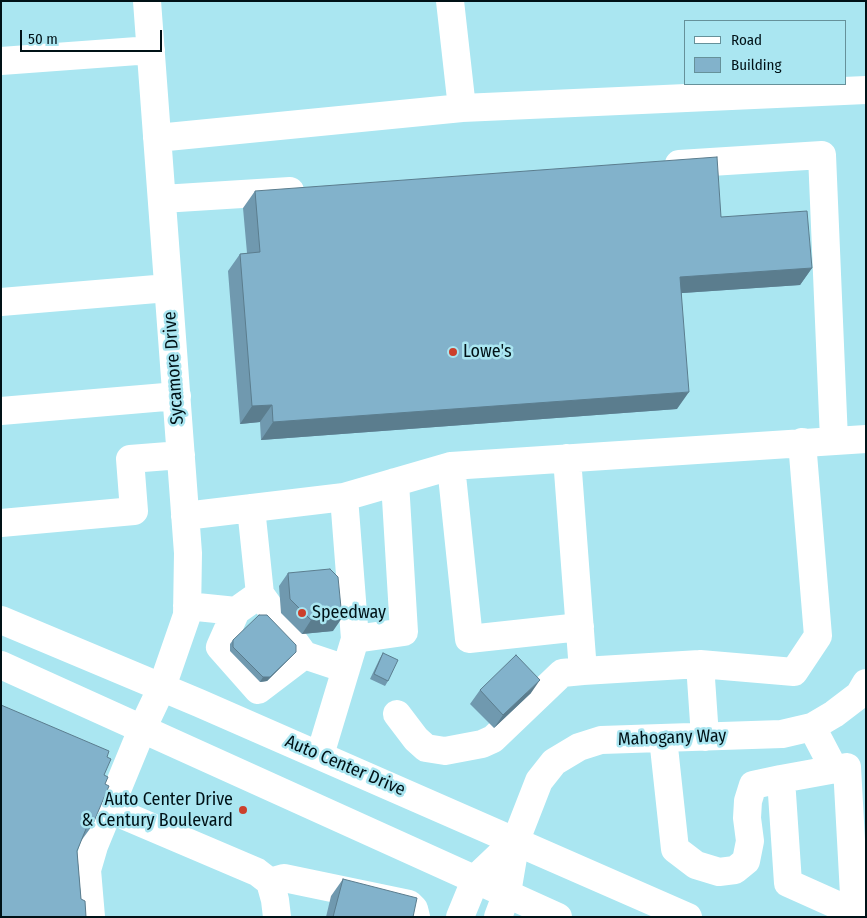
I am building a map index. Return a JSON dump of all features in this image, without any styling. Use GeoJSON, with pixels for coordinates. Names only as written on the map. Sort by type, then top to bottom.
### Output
{"type":"FeatureCollection","features":[{"type":"Feature","properties":{"kind":"street","name":"Sycamore Drive"},"geometry":{"type":"LineString","coordinates":[[91,917],[87,870],[109,809],[162,687],[187,615],[188,553],[186,516],[147,1]]}},
{"type":"Feature","properties":{"kind":"street"},"geometry":{"type":"LineString","coordinates":[[450,1],[462,108]]}},
{"type":"Feature","properties":{"kind":"street"},"geometry":{"type":"LineString","coordinates":[[1,61],[150,50]]}},
{"type":"Feature","properties":{"kind":"street"},"geometry":{"type":"LineString","coordinates":[[157,138],[462,108],[866,90]]}},
{"type":"Feature","properties":{"kind":"street"},"geometry":{"type":"LineString","coordinates":[[654,166],[822,154],[834,440]]}},
{"type":"Feature","properties":{"kind":"street"},"geometry":{"type":"LineString","coordinates":[[162,200],[310,189]]}},
{"type":"Feature","properties":{"kind":"street"},"geometry":{"type":"LineString","coordinates":[[1,302],[168,288]]}},
{"type":"Feature","properties":{"kind":"street"},"geometry":{"type":"LineString","coordinates":[[1,411],[177,396]]}},
{"type":"Feature","properties":{"kind":"street"},"geometry":{"type":"LineString","coordinates":[[186,516],[344,497],[451,466],[866,439]]}},
{"type":"Feature","properties":{"kind":"street"},"geometry":{"type":"LineString","coordinates":[[397,714],[416,739],[426,748],[444,751],[482,744],[492,739],[562,673],[700,664],[794,672],[818,636],[802,442]]}},
{"type":"Feature","properties":{"kind":"street"},"geometry":{"type":"LineString","coordinates":[[1,523],[134,511],[130,459],[181,455]]}},
{"type":"Feature","properties":{"kind":"street"},"geometry":{"type":"LineString","coordinates":[[567,458],[582,671]]}},
{"type":"Feature","properties":{"kind":"street"},"geometry":{"type":"LineString","coordinates":[[451,466],[469,639],[580,627]]}},
{"type":"Feature","properties":{"kind":"street"},"geometry":{"type":"LineString","coordinates":[[355,639],[404,632],[395,482]]}},
{"type":"Feature","properties":{"kind":"street"},"geometry":{"type":"LineString","coordinates":[[320,756],[355,639],[344,497]]}},
{"type":"Feature","properties":{"kind":"street"},"geometry":{"type":"LineString","coordinates":[[251,508],[260,594],[304,655],[346,669]]}},
{"type":"Feature","properties":{"kind":"street"},"geometry":{"type":"LineString","coordinates":[[260,594],[236,611],[220,647],[258,690],[304,655]]}},
{"type":"Feature","properties":{"kind":"street"},"geometry":{"type":"LineString","coordinates":[[187,606],[236,611]]}},
{"type":"Feature","properties":{"kind":"street","name":"Auto Center Drive"},"geometry":{"type":"LineString","coordinates":[[1,620],[162,687],[516,840],[688,917]]}},
{"type":"Feature","properties":{"kind":"street"},"geometry":{"type":"LineString","coordinates":[[700,664],[705,737]]}},
{"type":"Feature","properties":{"kind":"street"},"geometry":{"type":"LineString","coordinates":[[1,665],[143,727],[476,878],[503,905],[558,917]]}},
{"type":"Feature","properties":{"kind":"street","name":"Mahogany Way"},"geometry":{"type":"LineString","coordinates":[[516,840],[539,781],[554,762],[578,747],[601,740],[782,734],[812,726],[834,714],[863,694]]}},
{"type":"Feature","properties":{"kind":"street"},"geometry":{"type":"LineString","coordinates":[[812,726],[834,769]]}},
{"type":"Feature","properties":{"kind":"street"},"geometry":{"type":"LineString","coordinates":[[663,738],[675,849],[696,865],[719,872],[735,870],[746,861],[750,841],[747,818],[748,801],[753,785],[781,779],[848,767],[855,913],[788,883],[781,779]]}},
{"type":"Feature","properties":{"kind":"street"},"geometry":{"type":"LineString","coordinates":[[109,809],[257,872],[270,882],[277,917]]}},
{"type":"Feature","properties":{"kind":"street"},"geometry":{"type":"LineString","coordinates":[[460,917],[476,878],[516,840]]}},
{"type":"Feature","properties":{"kind":"street"},"geometry":{"type":"LineString","coordinates":[[503,905],[516,840]]}},
{"type":"Feature","properties":{"kind":"street"},"geometry":{"type":"LineString","coordinates":[[270,882],[284,878],[300,883],[326,885],[409,904],[414,909],[416,917]]}},
{"type":"Feature","properties":{"kind":"building","name":"Lowe's"},"geometry":{"type":"Polygon","coordinates":[[[717,157],[721,217],[807,211],[812,268],[680,277],[689,392],[273,422],[272,405],[252,406],[240,254],[260,252],[255,191],[717,157]]]}},
{"type":"Feature","properties":{"kind":"building"},"geometry":{"type":"Polygon","coordinates":[[[330,569],[338,577],[342,618],[311,620],[290,599],[288,573],[330,569]]]}},
{"type":"Feature","properties":{"kind":"building"},"geometry":{"type":"Polygon","coordinates":[[[259,615],[267,615],[296,645],[296,652],[270,677],[263,677],[233,647],[233,640],[259,615]]]}},
{"type":"Feature","properties":{"kind":"building"},"geometry":{"type":"Polygon","coordinates":[[[383,653],[398,660],[388,681],[374,674],[383,653]]]}},
{"type":"Feature","properties":{"kind":"building"},"geometry":{"type":"Polygon","coordinates":[[[516,655],[540,680],[503,715],[480,690],[516,655]]]}},
{"type":"Feature","properties":{"kind":"building"},"geometry":{"type":"Polygon","coordinates":[[[1,705],[109,751],[107,757],[111,759],[104,775],[108,777],[105,784],[109,786],[92,826],[88,824],[77,851],[81,899],[85,901],[86,917],[1,917],[1,705]]]}},
{"type":"Feature","properties":{"kind":"building"},"geometry":{"type":"Polygon","coordinates":[[[343,879],[417,898],[413,917],[333,917],[343,879]]]}},
{"type":"Feature","properties":{"kind":"place","name":"Lowe's"},"geometry":{"type":"Point","coordinates":[453,352]}},
{"type":"Feature","properties":{"kind":"place","name":"Speedway"},"geometry":{"type":"Point","coordinates":[302,613]}},
{"type":"Feature","properties":{"kind":"place","name":"Auto Center Drive & Century Boulevard"},"geometry":{"type":"Point","coordinates":[243,810]}}]}
